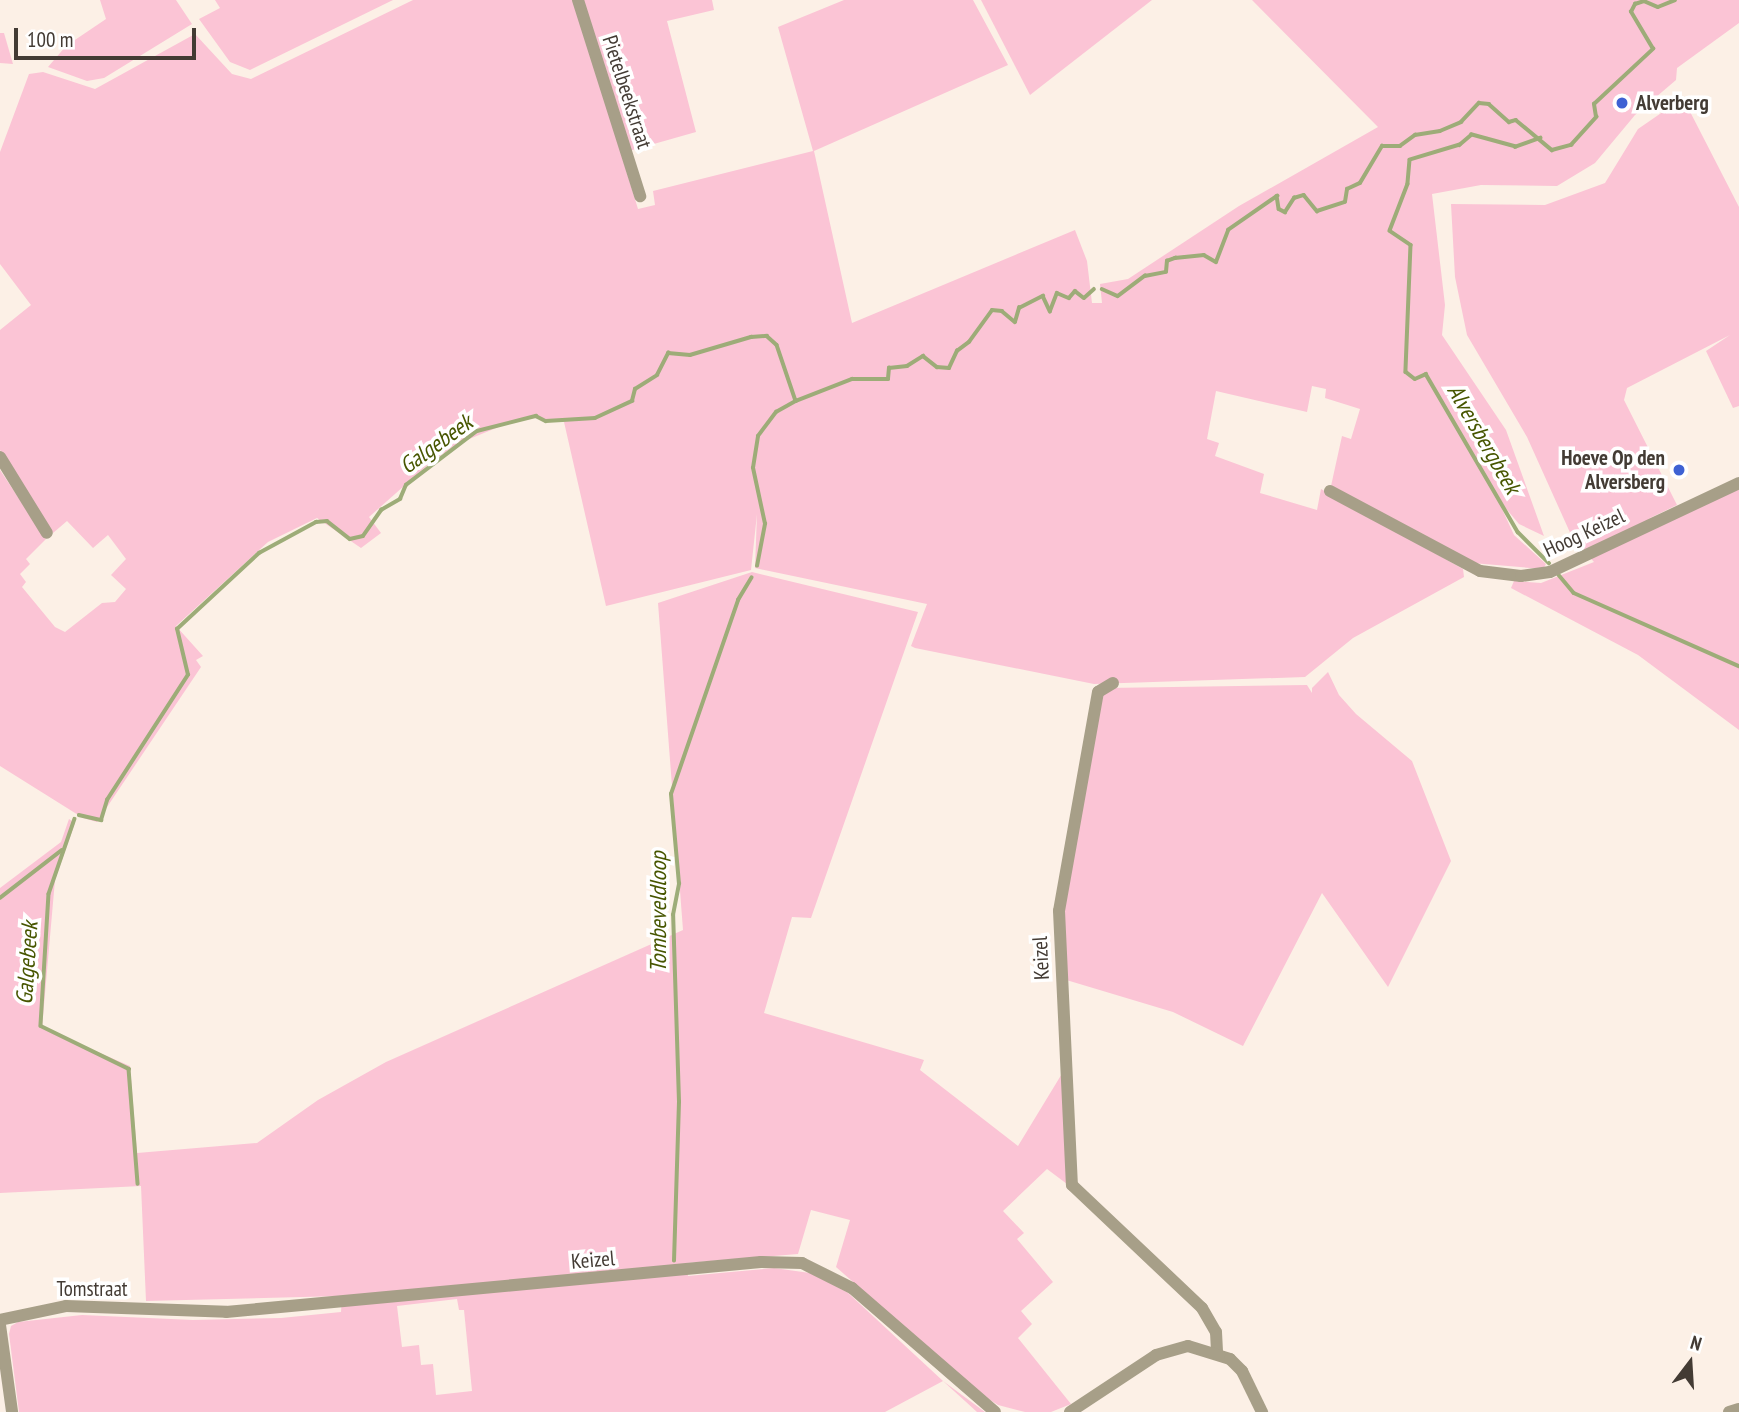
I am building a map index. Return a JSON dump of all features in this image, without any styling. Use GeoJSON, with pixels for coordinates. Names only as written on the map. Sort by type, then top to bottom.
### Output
{"type":"FeatureCollection","features":[{"type":"Feature","properties":{"kind":"street","name":"Pietelbeekstraat"},"geometry":{"type":"LineString","coordinates":[[578,0],[640,196]]}},
{"type":"Feature","properties":{"kind":"street"},"geometry":{"type":"LineString","coordinates":[[0,457],[47,533]]}},
{"type":"Feature","properties":{"kind":"street","name":"Hoog Keizel"},"geometry":{"type":"LineString","coordinates":[[1330,491],[1480,571],[1521,576],[1550,572],[1739,483]]}},
{"type":"Feature","properties":{"kind":"street","name":"Keizel"},"geometry":{"type":"LineString","coordinates":[[1114,683],[1098,692],[1059,911],[1072,1185],[1202,1308],[1216,1332],[1217,1353]]}},
{"type":"Feature","properties":{"kind":"street","name":"Keizel"},"geometry":{"type":"LineString","coordinates":[[143,1308],[226,1312],[761,1262],[802,1263],[852,1287],[995,1412]]}},
{"type":"Feature","properties":{"kind":"street","name":"Tomstraat"},"geometry":{"type":"LineString","coordinates":[[0,1320],[42,1308],[143,1308]]}},
{"type":"Feature","properties":{"kind":"street"},"geometry":{"type":"LineString","coordinates":[[0,1325],[12,1412]]}},
{"type":"Feature","properties":{"kind":"street"},"geometry":{"type":"LineString","coordinates":[[1070,1412],[1165,1351],[1188,1346],[1217,1353],[1242,1371],[1262,1412]]}},
{"type":"Feature","properties":{"kind":"street"},"geometry":{"type":"LineString","coordinates":[[1729,1412],[1739,1409]]}},
{"type":"Feature","properties":{"kind":"shaded area"},"geometry":{"type":"Polygon","coordinates":[[[100,0],[176,0],[192,24],[104,78],[87,81],[48,67],[66,46],[106,19],[100,0]]]}},
{"type":"Feature","properties":{"kind":"shaded area"},"geometry":{"type":"Polygon","coordinates":[[[215,0],[393,0],[250,70],[230,62],[199,19],[220,8],[215,0]]]}},
{"type":"Feature","properties":{"kind":"shaded area"},"geometry":{"type":"Polygon","coordinates":[[[413,0],[574,0],[638,209],[655,205],[653,191],[813,151],[778,27],[844,0],[973,0],[1008,65],[814,151],[852,323],[1075,230],[1087,261],[1092,303],[1102,303],[1100,284],[1128,279],[1239,206],[1378,127],[1252,0],[1739,0],[1739,23],[1677,68],[1676,80],[1635,115],[1595,163],[1557,186],[1481,185],[1432,194],[1445,305],[1442,335],[1506,430],[1544,536],[1519,524],[1497,498],[1514,535],[1546,564],[1543,569],[1472,563],[1331,486],[1342,436],[1351,439],[1360,409],[1325,398],[1326,389],[1312,386],[1307,412],[1216,391],[1207,439],[1219,443],[1215,456],[1264,474],[1260,493],[1317,510],[1321,489],[1463,569],[1464,577],[1353,638],[1305,677],[1094,684],[915,648],[911,646],[927,604],[755,568],[757,514],[751,570],[606,606],[564,422],[534,418],[506,424],[457,444],[430,463],[369,517],[381,533],[361,548],[317,518],[268,542],[176,626],[203,656],[196,660],[201,667],[97,822],[83,818],[0,766],[0,470],[46,539],[26,559],[30,564],[20,574],[26,582],[22,587],[55,627],[65,632],[102,603],[115,602],[126,589],[111,575],[126,559],[108,535],[93,548],[67,521],[53,533],[0,450],[0,330],[31,305],[0,264],[0,152],[29,74],[43,72],[95,89],[195,34],[232,74],[251,79],[413,0]]]}},
{"type":"Feature","properties":{"kind":"shaded area"},"geometry":{"type":"Polygon","coordinates":[[[582,0],[712,0],[714,10],[667,21],[696,132],[629,151],[582,0]]]}},
{"type":"Feature","properties":{"kind":"shaded area"},"geometry":{"type":"Polygon","coordinates":[[[981,0],[1152,0],[1030,95],[981,0]]]}},
{"type":"Feature","properties":{"kind":"shaded area"},"geometry":{"type":"Polygon","coordinates":[[[0,33],[4,33],[13,64],[0,63],[0,33]]]}},
{"type":"Feature","properties":{"kind":"shaded area"},"geometry":{"type":"Polygon","coordinates":[[[1683,98],[1739,207],[1739,406],[1733,408],[1706,351],[1730,335],[1627,388],[1624,400],[1677,505],[1648,519],[1739,489],[1739,730],[1638,655],[1511,588],[1514,581],[1541,583],[1594,562],[1572,537],[1527,437],[1467,335],[1455,277],[1451,204],[1545,205],[1605,183],[1638,129],[1683,98]]]}},
{"type":"Feature","properties":{"kind":"shaded area"},"geometry":{"type":"Polygon","coordinates":[[[752,572],[918,612],[811,918],[792,917],[764,1013],[924,1060],[920,1070],[1018,1146],[1063,1072],[1067,1184],[1047,1169],[1003,1211],[1024,1233],[1017,1239],[1053,1282],[1021,1311],[1032,1324],[1018,1338],[1071,1404],[1051,1412],[1025,1412],[998,1405],[981,1394],[836,1267],[850,1220],[811,1210],[798,1254],[687,1263],[688,1276],[774,1268],[810,1273],[847,1292],[943,1381],[885,1412],[19,1412],[9,1334],[11,1326],[18,1322],[82,1315],[193,1320],[281,1318],[341,1312],[342,1296],[146,1301],[141,1186],[0,1193],[0,888],[61,842],[69,819],[75,823],[55,880],[42,1028],[130,1066],[137,1153],[257,1143],[318,1100],[386,1062],[683,930],[658,603],[752,572]],[[457,1299],[397,1306],[402,1347],[419,1345],[421,1365],[433,1364],[436,1395],[472,1391],[464,1310],[459,1310],[457,1299]]]}},
{"type":"Feature","properties":{"kind":"shaded area"},"geometry":{"type":"Polygon","coordinates":[[[1328,672],[1339,695],[1356,714],[1412,761],[1451,861],[1388,987],[1322,893],[1243,1046],[1173,1012],[1063,979],[1064,906],[1101,700],[1107,688],[1307,685],[1312,693],[1312,688],[1328,672]]]}},
{"type":"Feature","properties":{"kind":"shaded area"},"geometry":{"type":"Polygon","coordinates":[[[943,1381],[985,1412],[977,1412],[943,1381]]]}},
{"type":"Feature","properties":{"kind":"waterway","name":"Galgebeek"},"geometry":{"type":"LineString","coordinates":[[1102,289],[1118,296],[1145,276],[1166,272],[1167,261],[1175,258],[1204,255],[1216,262],[1228,230],[1277,196],[1279,209],[1285,212],[1294,198],[1304,195],[1317,211],[1345,202],[1347,189],[1360,183],[1382,146],[1400,146],[1415,135],[1440,131],[1461,122],[1479,103],[1489,104],[1509,122],[1516,120],[1552,150],[1571,145],[1596,117],[1594,104],[1653,49],[1631,12],[1635,4],[1644,1],[1658,7],[1675,0]]}},
{"type":"Feature","properties":{"kind":"waterway","name":"Alversbergbeek"},"geometry":{"type":"LineString","coordinates":[[1541,138],[1516,147],[1472,135],[1460,145],[1410,160],[1408,184],[1390,231],[1411,245],[1406,372],[1415,379],[1426,374],[1518,532],[1549,563]]}},
{"type":"Feature","properties":{"kind":"waterway","name":"Galgebeek"},"geometry":{"type":"LineString","coordinates":[[79,815],[101,820],[107,800],[188,675],[177,629],[259,553],[316,522],[327,521],[350,539],[363,536],[381,510],[400,499],[406,485],[477,431],[536,416],[546,421],[595,418],[632,401],[635,389],[657,375],[668,353],[690,355],[751,337],[767,336],[777,345],[796,401],[852,379],[888,379],[889,368],[907,366],[923,356],[937,367],[949,368],[957,351],[969,342],[992,310],[1002,311],[1015,322],[1019,308],[1043,296],[1050,311],[1057,293],[1069,298],[1075,291],[1084,298],[1094,289]]}},
{"type":"Feature","properties":{"kind":"waterway","name":"Tombeveldloop"},"geometry":{"type":"LineString","coordinates":[[757,566],[765,524],[753,468],[758,436],[776,412],[796,401]]}},
{"type":"Feature","properties":{"kind":"waterway","name":"Alversbergbeek"},"geometry":{"type":"LineString","coordinates":[[1559,575],[1574,593],[1739,666]]}},
{"type":"Feature","properties":{"kind":"waterway","name":"Tombeveldloop"},"geometry":{"type":"LineString","coordinates":[[674,1261],[679,1102],[673,915],[679,884],[671,794],[738,600],[751,578]]}},
{"type":"Feature","properties":{"kind":"waterway","name":"Galgebeek"},"geometry":{"type":"LineString","coordinates":[[75,819],[49,894],[41,1026],[129,1069],[138,1184]]}},
{"type":"Feature","properties":{"kind":"waterway"},"geometry":{"type":"LineString","coordinates":[[0,898],[62,850]]}},
{"type":"Feature","properties":{"kind":"place","name":"Alverberg"},"geometry":{"type":"Point","coordinates":[1622,103]}},
{"type":"Feature","properties":{"kind":"place","name":"Hoeve Op den Alversberg"},"geometry":{"type":"Point","coordinates":[1679,470]}}]}
